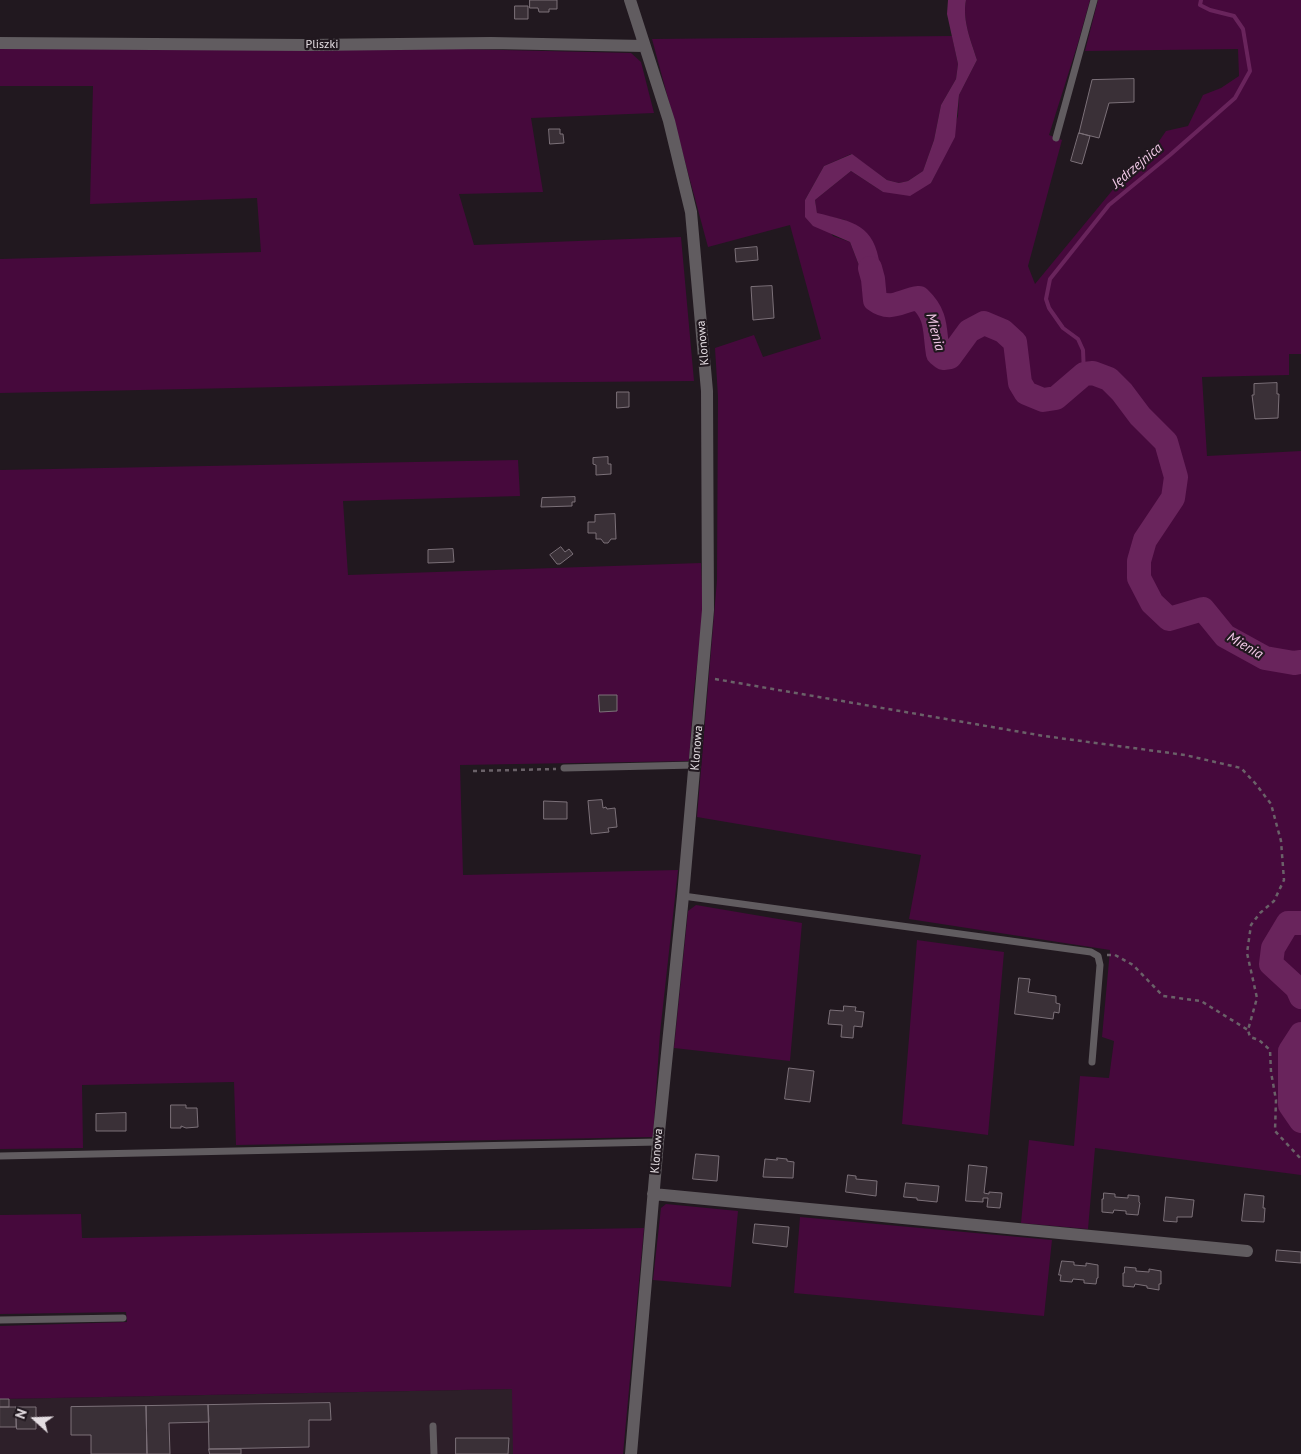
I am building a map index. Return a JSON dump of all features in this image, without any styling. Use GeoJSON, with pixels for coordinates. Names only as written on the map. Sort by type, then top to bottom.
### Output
{"type":"FeatureCollection","features":[{"type":"Feature","properties":{"kind":"street","name":"Klonowa"},"geometry":{"type":"LineString","coordinates":[[630,0],[669,121],[692,221],[707,391],[708,610],[683,896],[653,1194],[631,1454]]}},
{"type":"Feature","properties":{"kind":"street","name":"Pliszki"},"geometry":{"type":"LineString","coordinates":[[0,43],[297,45],[490,43],[644,46]]}},
{"type":"Feature","properties":{"kind":"street"},"geometry":{"type":"LineString","coordinates":[[653,1194],[1247,1251]]}},
{"type":"Feature","properties":{"kind":"lane"},"geometry":{"type":"LineString","coordinates":[[1056,138],[1094,0]]}},
{"type":"Feature","properties":{"kind":"lane"},"geometry":{"type":"LineString","coordinates":[[564,768],[695,765]]}},
{"type":"Feature","properties":{"kind":"lane"},"geometry":{"type":"LineString","coordinates":[[683,896],[1091,952],[1098,956],[1100,965],[1092,1062]]}},
{"type":"Feature","properties":{"kind":"lane"},"geometry":{"type":"LineString","coordinates":[[0,1156],[658,1142]]}},
{"type":"Feature","properties":{"kind":"lane"},"geometry":{"type":"LineString","coordinates":[[0,1320],[122,1318]]}},
{"type":"Feature","properties":{"kind":"lane"},"geometry":{"type":"LineString","coordinates":[[433,1426],[434,1454]]}},
{"type":"Feature","properties":{"kind":"path"},"geometry":{"type":"LineString","coordinates":[[703,677],[1044,736],[1185,755],[1241,768],[1271,804],[1281,841],[1284,880],[1274,901],[1260,913],[1251,925],[1247,953],[1257,998],[1248,1030],[1250,1037],[1258,1040],[1270,1050],[1271,1072],[1276,1100],[1275,1131],[1301,1159]]}},
{"type":"Feature","properties":{"kind":"path"},"geometry":{"type":"LineString","coordinates":[[472,771],[564,768]]}},
{"type":"Feature","properties":{"kind":"path"},"geometry":{"type":"LineString","coordinates":[[1098,956],[1115,955],[1133,965],[1164,996],[1201,1001],[1248,1030]]}},
{"type":"Feature","properties":{"kind":"shaded area"},"geometry":{"type":"Polygon","coordinates":[[[948,0],[966,0],[966,23],[977,60],[959,95],[955,137],[931,183],[910,196],[883,192],[851,171],[815,200],[817,213],[842,219],[860,227],[873,241],[880,266],[882,289],[881,297],[870,304],[865,281],[850,242],[813,226],[805,217],[805,200],[824,166],[852,154],[887,180],[899,183],[908,181],[923,171],[934,140],[941,105],[956,79],[958,64],[947,14],[948,0]]]}},
{"type":"Feature","properties":{"kind":"shaded area"},"geometry":{"type":"Polygon","coordinates":[[[966,0],[1090,0],[1049,135],[1062,140],[1028,266],[1035,284],[1125,175],[1140,169],[1166,131],[1188,126],[1203,95],[1221,88],[1239,76],[1238,49],[1085,51],[1098,0],[1301,0],[1301,354],[1289,354],[1289,375],[1202,377],[1207,456],[1301,451],[1301,1175],[1095,1148],[1088,1229],[1021,1223],[1029,1140],[1074,1146],[1080,1076],[1109,1078],[1114,1041],[1102,1037],[1110,950],[909,919],[921,855],[697,817],[717,580],[718,397],[715,348],[754,335],[763,357],[821,339],[790,225],[708,247],[652,39],[952,36],[958,64],[956,79],[941,105],[934,140],[923,171],[908,181],[899,183],[887,180],[851,154],[824,166],[805,200],[833,236],[850,242],[865,281],[869,303],[883,290],[845,220],[817,214],[815,200],[851,171],[883,192],[931,183],[942,161],[958,116],[959,95],[977,60],[966,23],[966,0]]]}},
{"type":"Feature","properties":{"kind":"shaded area"},"geometry":{"type":"Polygon","coordinates":[[[0,47],[461,49],[631,53],[641,62],[654,113],[531,118],[543,192],[459,194],[474,245],[681,237],[694,381],[470,383],[0,393],[0,259],[261,252],[257,198],[90,204],[93,86],[0,86],[0,47]]]}},
{"type":"Feature","properties":{"kind":"shaded area"},"geometry":{"type":"Polygon","coordinates":[[[518,460],[520,496],[343,501],[348,575],[701,563],[703,617],[694,690],[689,761],[460,765],[463,875],[678,870],[660,1033],[653,1137],[236,1145],[234,1082],[82,1085],[83,1148],[0,1149],[0,470],[518,460]]]}},
{"type":"Feature","properties":{"kind":"shaded area"},"geometry":{"type":"Polygon","coordinates":[[[696,905],[802,923],[790,1061],[674,1048],[688,911],[696,905]]]}},
{"type":"Feature","properties":{"kind":"shaded area"},"geometry":{"type":"Polygon","coordinates":[[[917,940],[1004,952],[988,1135],[902,1124],[917,940]]]}},
{"type":"Feature","properties":{"kind":"shaded area"},"geometry":{"type":"Polygon","coordinates":[[[666,1204],[738,1211],[731,1287],[653,1280],[661,1208],[666,1204]]]}},
{"type":"Feature","properties":{"kind":"shaded area"},"geometry":{"type":"Polygon","coordinates":[[[81,1214],[82,1238],[644,1228],[623,1454],[513,1454],[512,1389],[0,1399],[0,1326],[127,1322],[126,1312],[0,1314],[0,1215],[81,1214]]]}},
{"type":"Feature","properties":{"kind":"shaded area"},"geometry":{"type":"Polygon","coordinates":[[[800,1217],[1052,1240],[1044,1316],[794,1293],[800,1217]]]}},
{"type":"Feature","properties":{"kind":"shaded area"},"geometry":{"type":"Polygon","coordinates":[[[513,1389],[513,1454],[0,1454],[0,1399],[513,1389]]]}},
{"type":"Feature","properties":{"kind":"building"},"geometry":{"type":"Polygon","coordinates":[[[530,0],[557,0],[557,9],[549,9],[549,12],[539,12],[538,8],[530,8],[530,0]]]}},
{"type":"Feature","properties":{"kind":"building"},"geometry":{"type":"Polygon","coordinates":[[[515,6],[528,6],[528,19],[515,19],[515,6]]]}},
{"type":"Feature","properties":{"kind":"building"},"geometry":{"type":"Polygon","coordinates":[[[1134,79],[1134,102],[1109,103],[1099,138],[1079,133],[1092,80],[1134,79]]]}},
{"type":"Feature","properties":{"kind":"building"},"geometry":{"type":"Polygon","coordinates":[[[549,129],[560,129],[560,134],[563,134],[564,143],[550,144],[549,129]]]}},
{"type":"Feature","properties":{"kind":"building"},"geometry":{"type":"Polygon","coordinates":[[[1079,133],[1090,136],[1082,164],[1071,161],[1079,133]]]}},
{"type":"Feature","properties":{"kind":"building"},"geometry":{"type":"Polygon","coordinates":[[[757,247],[758,260],[736,262],[735,249],[757,247]]]}},
{"type":"Feature","properties":{"kind":"building"},"geometry":{"type":"Polygon","coordinates":[[[772,286],[774,318],[753,320],[751,287],[772,286]]]}},
{"type":"Feature","properties":{"kind":"building"},"geometry":{"type":"Polygon","coordinates":[[[1277,383],[1277,394],[1279,394],[1278,418],[1255,419],[1252,395],[1254,395],[1254,384],[1277,383]]]}},
{"type":"Feature","properties":{"kind":"building"},"geometry":{"type":"Polygon","coordinates":[[[617,392],[629,392],[629,407],[617,408],[617,392]]]}},
{"type":"Feature","properties":{"kind":"building"},"geometry":{"type":"Polygon","coordinates":[[[608,457],[608,464],[611,464],[611,474],[596,475],[596,465],[593,464],[593,458],[608,457]]]}},
{"type":"Feature","properties":{"kind":"building"},"geometry":{"type":"Polygon","coordinates":[[[575,497],[575,502],[572,502],[572,506],[541,507],[542,498],[575,497]]]}},
{"type":"Feature","properties":{"kind":"building"},"geometry":{"type":"Polygon","coordinates":[[[615,514],[616,539],[611,539],[608,543],[604,543],[601,539],[596,539],[596,533],[588,533],[588,522],[595,522],[595,515],[615,514]]]}},
{"type":"Feature","properties":{"kind":"building"},"geometry":{"type":"Polygon","coordinates":[[[561,547],[565,552],[569,549],[573,554],[560,564],[557,564],[550,555],[561,547]]]}},
{"type":"Feature","properties":{"kind":"building"},"geometry":{"type":"Polygon","coordinates":[[[453,549],[454,562],[428,563],[428,550],[453,549]]]}},
{"type":"Feature","properties":{"kind":"building"},"geometry":{"type":"Polygon","coordinates":[[[599,695],[617,695],[617,711],[600,712],[599,695]]]}},
{"type":"Feature","properties":{"kind":"building"},"geometry":{"type":"Polygon","coordinates":[[[602,800],[603,808],[615,808],[617,827],[608,828],[609,832],[591,834],[588,801],[602,800]]]}},
{"type":"Feature","properties":{"kind":"building"},"geometry":{"type":"Polygon","coordinates":[[[544,801],[567,802],[567,819],[544,819],[544,801]]]}},
{"type":"Feature","properties":{"kind":"building"},"geometry":{"type":"Polygon","coordinates":[[[1019,978],[1030,979],[1028,992],[1056,996],[1056,1003],[1060,1004],[1059,1013],[1054,1012],[1053,1019],[1015,1014],[1019,978]]]}},
{"type":"Feature","properties":{"kind":"building"},"geometry":{"type":"Polygon","coordinates":[[[844,1006],[856,1007],[855,1011],[864,1012],[862,1027],[854,1026],[853,1038],[841,1037],[842,1025],[828,1024],[830,1010],[843,1011],[844,1006]]]}},
{"type":"Feature","properties":{"kind":"building"},"geometry":{"type":"Polygon","coordinates":[[[789,1068],[814,1071],[810,1102],[785,1099],[789,1068]]]}},
{"type":"Feature","properties":{"kind":"building"},"geometry":{"type":"Polygon","coordinates":[[[171,1105],[186,1105],[186,1108],[197,1108],[198,1127],[186,1128],[181,1126],[181,1128],[171,1128],[171,1105]]]}},
{"type":"Feature","properties":{"kind":"building"},"geometry":{"type":"Polygon","coordinates":[[[126,1113],[126,1131],[96,1131],[96,1114],[126,1113]]]}},
{"type":"Feature","properties":{"kind":"building"},"geometry":{"type":"Polygon","coordinates":[[[696,1154],[719,1156],[717,1181],[693,1179],[696,1154]]]}},
{"type":"Feature","properties":{"kind":"building"},"geometry":{"type":"Polygon","coordinates":[[[777,1158],[794,1162],[793,1178],[763,1177],[765,1159],[777,1160],[777,1158]]]}},
{"type":"Feature","properties":{"kind":"building"},"geometry":{"type":"Polygon","coordinates":[[[969,1165],[987,1167],[984,1193],[1002,1193],[1000,1208],[987,1207],[988,1198],[983,1198],[983,1202],[966,1201],[969,1165]]]}},
{"type":"Feature","properties":{"kind":"building"},"geometry":{"type":"Polygon","coordinates":[[[848,1175],[856,1176],[856,1179],[877,1181],[876,1196],[846,1192],[848,1175]]]}},
{"type":"Feature","properties":{"kind":"building"},"geometry":{"type":"Polygon","coordinates":[[[906,1183],[939,1186],[937,1202],[904,1197],[906,1183]]]}},
{"type":"Feature","properties":{"kind":"building"},"geometry":{"type":"Polygon","coordinates":[[[1104,1193],[1115,1194],[1115,1197],[1128,1198],[1128,1195],[1139,1196],[1138,1215],[1114,1210],[1113,1213],[1102,1212],[1104,1193]]]}},
{"type":"Feature","properties":{"kind":"building"},"geometry":{"type":"Polygon","coordinates":[[[1245,1194],[1264,1196],[1264,1222],[1242,1221],[1245,1194]]]}},
{"type":"Feature","properties":{"kind":"building"},"geometry":{"type":"Polygon","coordinates":[[[1166,1197],[1194,1200],[1192,1217],[1177,1217],[1177,1222],[1164,1221],[1166,1197]]]}},
{"type":"Feature","properties":{"kind":"building"},"geometry":{"type":"Polygon","coordinates":[[[755,1224],[789,1227],[787,1247],[753,1243],[755,1224]]]}},
{"type":"Feature","properties":{"kind":"building"},"geometry":{"type":"Polygon","coordinates":[[[1277,1250],[1301,1252],[1301,1263],[1276,1261],[1277,1250]]]}},
{"type":"Feature","properties":{"kind":"building"},"geometry":{"type":"Polygon","coordinates":[[[1062,1261],[1074,1262],[1074,1265],[1086,1266],[1086,1263],[1098,1265],[1096,1284],[1084,1283],[1084,1280],[1073,1279],[1072,1282],[1060,1281],[1061,1275],[1059,1275],[1062,1261]]]}},
{"type":"Feature","properties":{"kind":"building"},"geometry":{"type":"Polygon","coordinates":[[[1125,1267],[1136,1268],[1136,1271],[1149,1272],[1149,1269],[1161,1271],[1159,1290],[1135,1284],[1134,1287],[1123,1286],[1125,1267]]]}},
{"type":"Feature","properties":{"kind":"building"},"geometry":{"type":"Polygon","coordinates":[[[0,1399],[9,1399],[9,1407],[0,1407],[0,1399]]]}},
{"type":"Feature","properties":{"kind":"building"},"geometry":{"type":"Polygon","coordinates":[[[330,1403],[331,1420],[309,1420],[309,1447],[209,1449],[208,1405],[330,1403]]]}},
{"type":"Feature","properties":{"kind":"building"},"geometry":{"type":"Polygon","coordinates":[[[208,1405],[209,1422],[169,1423],[170,1454],[147,1454],[146,1406],[208,1405]]]}},
{"type":"Feature","properties":{"kind":"building"},"geometry":{"type":"Polygon","coordinates":[[[146,1406],[147,1454],[91,1454],[91,1435],[71,1435],[71,1407],[146,1406]]]}},
{"type":"Feature","properties":{"kind":"building"},"geometry":{"type":"Polygon","coordinates":[[[0,1407],[16,1407],[16,1427],[0,1427],[0,1407]]]}},
{"type":"Feature","properties":{"kind":"building"},"geometry":{"type":"Polygon","coordinates":[[[16,1407],[36,1407],[36,1429],[17,1429],[16,1407]]]}},
{"type":"Feature","properties":{"kind":"building"},"geometry":{"type":"Polygon","coordinates":[[[456,1438],[509,1438],[508,1454],[456,1454],[456,1438]]]}},
{"type":"Feature","properties":{"kind":"building"},"geometry":{"type":"Polygon","coordinates":[[[209,1449],[241,1449],[241,1454],[210,1454],[209,1449]]]}},
{"type":"Feature","properties":{"kind":"waterway","name":"Jędrzejnica"},"geometry":{"type":"LineString","coordinates":[[1084,374],[1083,350],[1078,339],[1063,328],[1049,308],[1046,299],[1050,279],[1109,205],[1235,98],[1250,71],[1243,29],[1234,16],[1210,10],[1200,5],[1201,0]]}},
{"type":"Feature","properties":{"kind":"waterway","name":"Mienia"},"geometry":{"type":"LineString","coordinates":[[870,268],[875,300],[891,305],[919,298],[925,305],[934,324],[938,354],[943,358],[950,357],[969,331],[984,323],[1003,331],[1015,342],[1020,383],[1026,393],[1043,400],[1056,398],[1084,374],[1093,373],[1109,379],[1122,392],[1140,416],[1166,442],[1176,477],[1173,498],[1145,540],[1139,561],[1139,578],[1152,603],[1169,619],[1203,609],[1225,636],[1265,658],[1294,663],[1301,662]]}},
{"type":"Feature","properties":{"kind":"waterway","name":"Mienia"},"geometry":{"type":"LineString","coordinates":[[1301,923],[1288,923],[1273,948],[1271,964],[1297,988],[1301,997]]}},
{"type":"Feature","properties":{"kind":"waterway","name":"Mienia"},"geometry":{"type":"LineString","coordinates":[[1301,1034],[1290,1051],[1290,1105],[1301,1121]]}}]}
